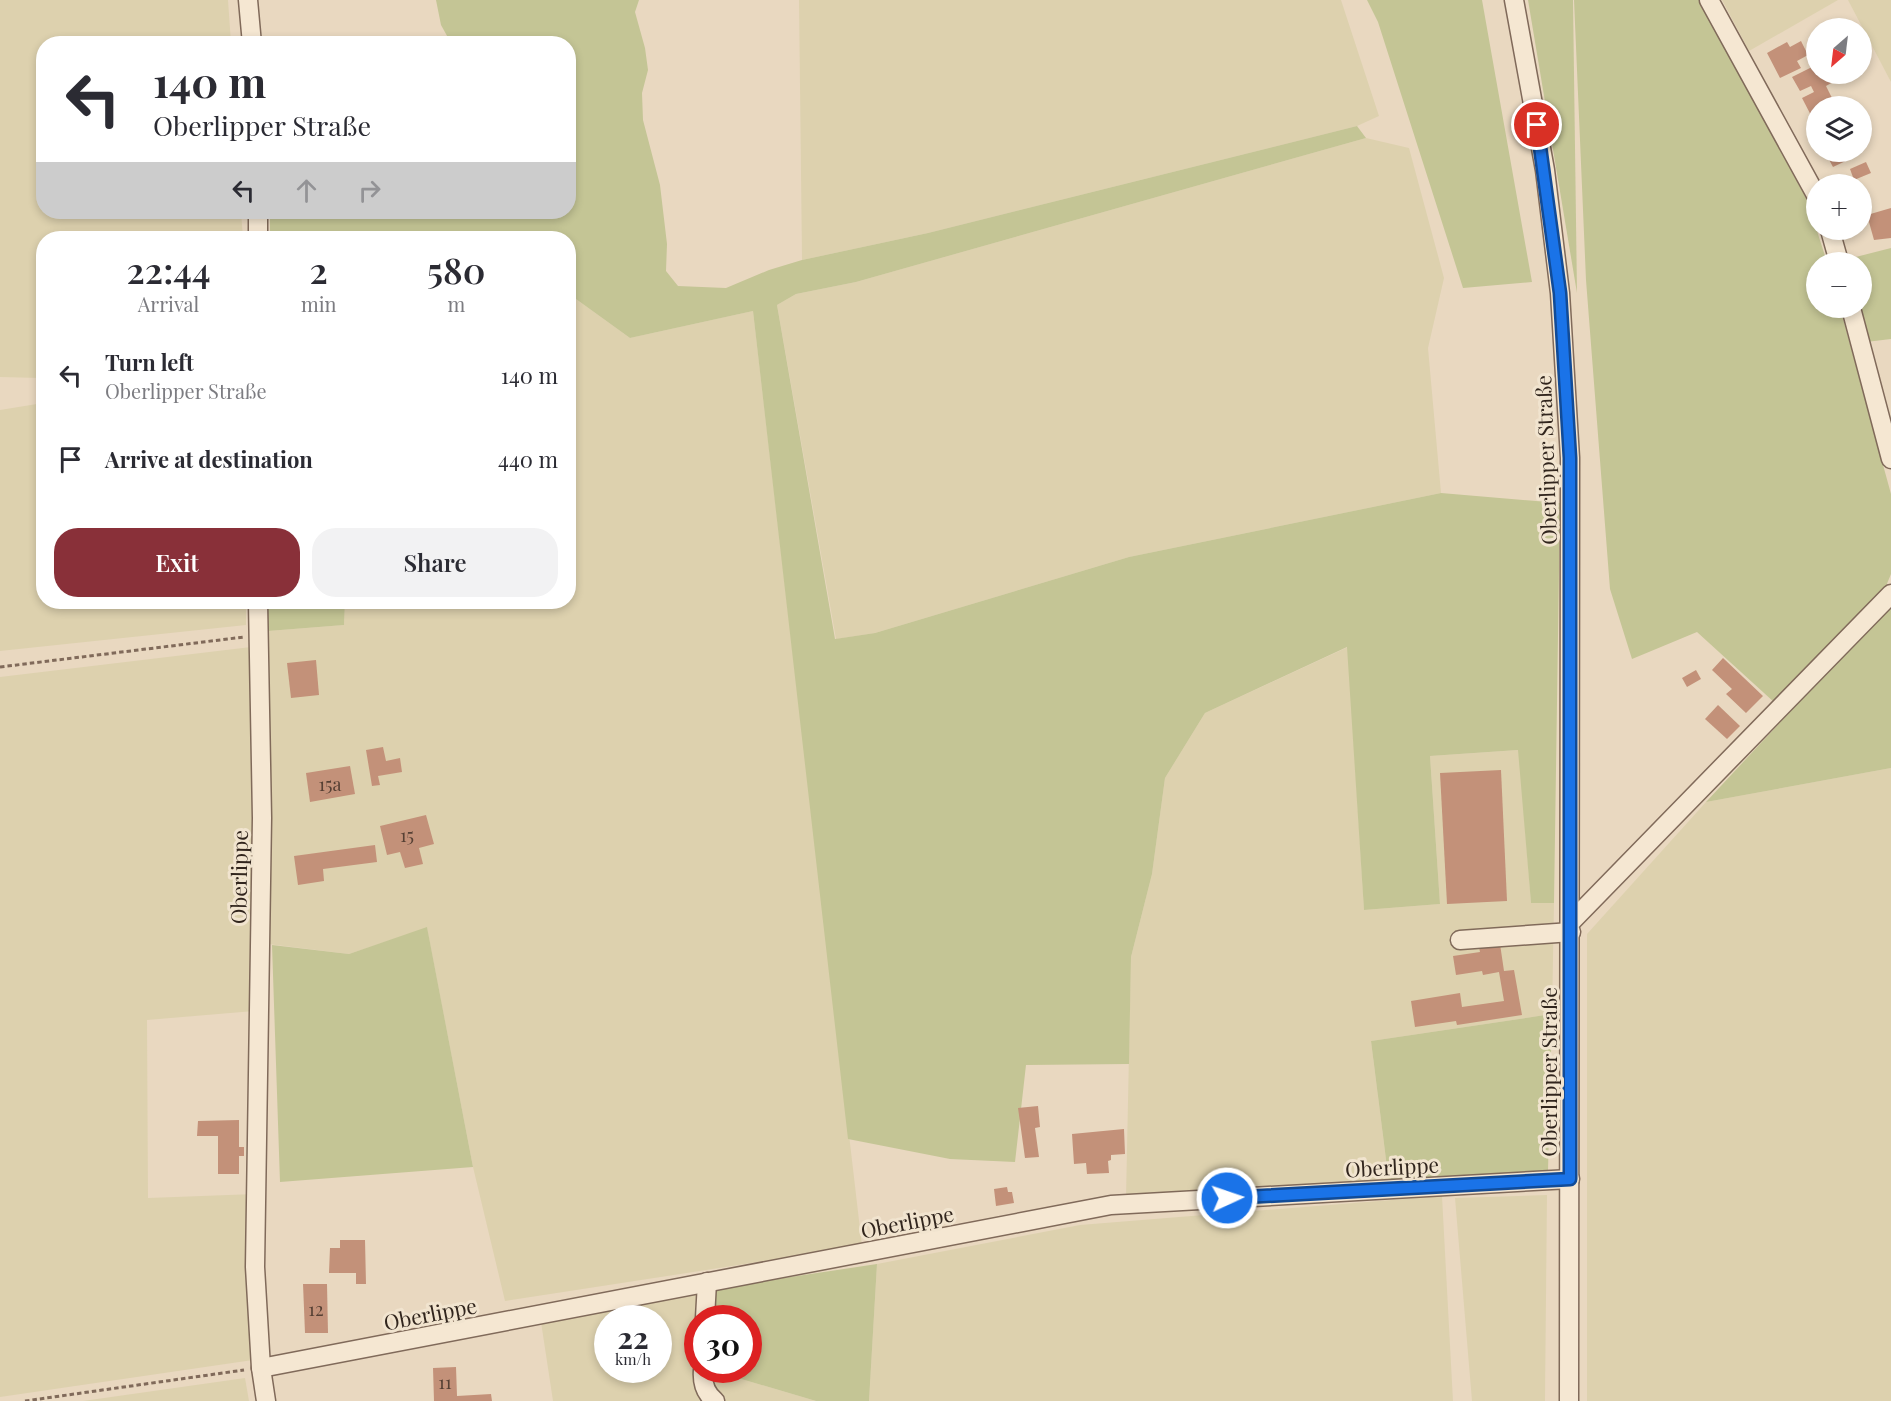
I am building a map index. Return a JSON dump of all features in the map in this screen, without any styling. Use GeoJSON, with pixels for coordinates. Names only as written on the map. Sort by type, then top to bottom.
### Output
{"type":"FeatureCollection","features":[{"type":"Feature","properties":{"kind":"street"},"geometry":{"type":"LineString","coordinates":[[248,0],[251,36]]}},
{"type":"Feature","properties":{"kind":"street","name":"Oberlipper Straße"},"geometry":{"type":"LineString","coordinates":[[1514,0],[1545,170],[1560,293],[1570,458],[1569,1401]]}},
{"type":"Feature","properties":{"kind":"street"},"geometry":{"type":"LineString","coordinates":[[1709,0],[1806,177]]}},
{"type":"Feature","properties":{"kind":"street"},"geometry":{"type":"LineString","coordinates":[[1854,318],[1891,459]]}},
{"type":"Feature","properties":{"kind":"street"},"geometry":{"type":"LineString","coordinates":[[1460,940],[1571,927],[1891,594]]}},
{"type":"Feature","properties":{"kind":"street","name":"Oberlippe"},"geometry":{"type":"LineString","coordinates":[[258,609],[262,818],[255,1267],[261,1368],[266,1401]]}},
{"type":"Feature","properties":{"kind":"street","name":"Oberlippe"},"geometry":{"type":"LineString","coordinates":[[261,1368],[1111,1205],[1570,1179]]}},
{"type":"Feature","properties":{"kind":"street"},"geometry":{"type":"LineString","coordinates":[[706,1305],[707,1282]]}},
{"type":"Feature","properties":{"kind":"street"},"geometry":{"type":"LineString","coordinates":[[703,1383],[710,1397],[715,1401]]}},
{"type":"Feature","properties":{"kind":"path"},"geometry":{"type":"LineString","coordinates":[[0,667],[258,635]]}},
{"type":"Feature","properties":{"kind":"path"},"geometry":{"type":"LineString","coordinates":[[25,1401],[261,1368]]}},
{"type":"Feature","properties":{"kind":"shaded area"},"geometry":{"type":"Polygon","coordinates":[[[0,0],[228,0],[231,36],[36,36],[36,219],[242,219],[242,231],[36,231],[36,378],[0,377],[0,0]]]}},
{"type":"Feature","properties":{"kind":"shaded area"},"geometry":{"type":"Polygon","coordinates":[[[799,0],[1341,0],[1379,116],[1357,126],[928,233],[802,260],[799,0]]]}},
{"type":"Feature","properties":{"kind":"shaded area"},"geometry":{"type":"Polygon","coordinates":[[[1722,0],[1838,0],[1806,18],[1749,51],[1722,0]]]}},
{"type":"Feature","properties":{"kind":"shaded area"},"geometry":{"type":"Polygon","coordinates":[[[1848,0],[1891,0],[1891,82],[1872,46],[1872,18],[1857,18],[1848,0]]]}},
{"type":"Feature","properties":{"kind":"shaded area"},"geometry":{"type":"Polygon","coordinates":[[[1366,138],[1409,148],[1444,278],[1428,348],[1441,493],[1129,557],[875,633],[836,639],[777,305],[796,294],[856,282],[1366,138]]]}},
{"type":"Feature","properties":{"kind":"shaded area"},"geometry":{"type":"Polygon","coordinates":[[[576,299],[630,338],[753,311],[862,1246],[505,1301],[473,1167],[427,928],[349,954],[260,943],[258,635],[268,631],[344,625],[345,609],[576,609],[576,299]]]}},
{"type":"Feature","properties":{"kind":"shaded area"},"geometry":{"type":"Polygon","coordinates":[[[36,404],[36,609],[246,609],[246,625],[0,651],[0,410],[36,404]]]}},
{"type":"Feature","properties":{"kind":"shaded area"},"geometry":{"type":"Polygon","coordinates":[[[251,647],[254,1011],[147,1020],[148,1198],[255,1194],[253,1360],[0,1397],[0,677],[251,647]]]}},
{"type":"Feature","properties":{"kind":"shaded area"},"geometry":{"type":"Polygon","coordinates":[[[1348,647],[1364,910],[1440,904],[1430,756],[1519,750],[1531,903],[1554,903],[1552,1014],[1371,1041],[1389,1183],[1126,1198],[1131,957],[1152,874],[1165,778],[1205,713],[1348,647]]]}},
{"type":"Feature","properties":{"kind":"shaded area"},"geometry":{"type":"Polygon","coordinates":[[[1891,768],[1891,1401],[1587,1401],[1587,934],[1706,802],[1891,768]]]}},
{"type":"Feature","properties":{"kind":"shaded area"},"geometry":{"type":"Polygon","coordinates":[[[1547,1195],[1545,1401],[1472,1401],[1455,1198],[1547,1195]]]}},
{"type":"Feature","properties":{"kind":"shaded area"},"geometry":{"type":"Polygon","coordinates":[[[1442,1196],[1453,1401],[869,1401],[877,1264],[1080,1225],[1442,1196]]]}},
{"type":"Feature","properties":{"kind":"shaded area"},"geometry":{"type":"Polygon","coordinates":[[[700,1292],[700,1305],[684,1305],[684,1383],[755,1383],[816,1401],[553,1401],[541,1322],[594,1312],[594,1383],[672,1383],[672,1305],[631,1305],[700,1292]]]}},
{"type":"Feature","properties":{"kind":"shaded area"},"geometry":{"type":"Polygon","coordinates":[[[245,1378],[249,1401],[83,1401],[245,1378]]]}},
{"type":"Feature","properties":{"kind":"green space"},"geometry":{"type":"Polygon","coordinates":[[[436,0],[639,0],[635,12],[645,48],[648,70],[642,93],[643,120],[660,185],[667,244],[666,271],[678,286],[726,288],[769,270],[802,260],[928,233],[1357,126],[1366,138],[856,282],[796,294],[777,305],[835,639],[875,633],[1129,557],[1441,493],[1560,503],[1554,903],[1531,903],[1518,750],[1430,756],[1440,904],[1364,910],[1347,647],[1205,713],[1165,778],[1152,874],[1131,957],[1129,1064],[1026,1065],[1015,1162],[950,1159],[848,1139],[753,311],[630,338],[576,299],[576,231],[270,231],[270,219],[576,219],[576,36],[447,36],[441,25],[436,0]]]}},
{"type":"Feature","properties":{"kind":"green space"},"geometry":{"type":"Polygon","coordinates":[[[1367,0],[1482,0],[1532,282],[1463,288],[1378,22],[1367,0]]]}},
{"type":"Feature","properties":{"kind":"green space"},"geometry":{"type":"Polygon","coordinates":[[[1528,0],[1573,0],[1577,293],[1528,0]]]}},
{"type":"Feature","properties":{"kind":"green space"},"geometry":{"type":"Polygon","coordinates":[[[1574,0],[1699,0],[1806,198],[1806,240],[1820,240],[1824,252],[1806,252],[1806,318],[1843,318],[1891,494],[1891,574],[1886,586],[1775,703],[1697,632],[1632,659],[1610,589],[1586,280],[1574,0]]]}},
{"type":"Feature","properties":{"kind":"green space"},"geometry":{"type":"Polygon","coordinates":[[[1891,248],[1891,339],[1866,342],[1860,318],[1872,318],[1872,253],[1891,248]]]}},
{"type":"Feature","properties":{"kind":"green space"},"geometry":{"type":"Polygon","coordinates":[[[1891,603],[1891,768],[1706,802],[1891,603]]]}},
{"type":"Feature","properties":{"kind":"green space"},"geometry":{"type":"Polygon","coordinates":[[[267,609],[345,609],[344,625],[268,631],[267,609]]]}},
{"type":"Feature","properties":{"kind":"green space"},"geometry":{"type":"Polygon","coordinates":[[[427,927],[473,1167],[280,1182],[272,945],[349,954],[427,927]]]}},
{"type":"Feature","properties":{"kind":"green space"},"geometry":{"type":"Polygon","coordinates":[[[1552,1014],[1548,1171],[1389,1183],[1371,1041],[1552,1014]]]}},
{"type":"Feature","properties":{"kind":"green space"},"geometry":{"type":"Polygon","coordinates":[[[877,1264],[869,1401],[816,1401],[755,1383],[762,1383],[762,1305],[711,1305],[711,1289],[877,1264]]]}},
{"type":"Feature","properties":{"kind":"building"},"geometry":{"type":"Polygon","coordinates":[[[1801,41],[1806,56],[1797,61],[1801,68],[1780,78],[1767,53],[1787,42],[1790,47],[1801,41]]]}},
{"type":"Feature","properties":{"kind":"building"},"geometry":{"type":"Polygon","coordinates":[[[1806,70],[1806,84],[1830,84],[1826,86],[1831,96],[1806,96],[1814,92],[1811,86],[1800,91],[1792,77],[1806,70]]]}},
{"type":"Feature","properties":{"kind":"building"},"geometry":{"type":"Polygon","coordinates":[[[1830,162],[1844,162],[1833,167],[1830,162]]]}},
{"type":"Feature","properties":{"kind":"building"},"geometry":{"type":"Polygon","coordinates":[[[1866,162],[1871,173],[1852,174],[1850,169],[1866,162]]]}},
{"type":"Feature","properties":{"kind":"building"},"geometry":{"type":"Polygon","coordinates":[[[1891,208],[1891,238],[1874,240],[1872,214],[1891,208]]]}},
{"type":"Feature","properties":{"kind":"building"},"geometry":{"type":"Polygon","coordinates":[[[1723,658],[1763,696],[1746,713],[1726,694],[1732,689],[1712,670],[1723,658]]]}},
{"type":"Feature","properties":{"kind":"building"},"geometry":{"type":"Polygon","coordinates":[[[316,660],[319,695],[291,698],[287,663],[316,660]]]}},
{"type":"Feature","properties":{"kind":"building"},"geometry":{"type":"Polygon","coordinates":[[[1696,670],[1701,679],[1687,687],[1682,678],[1696,670]]]}},
{"type":"Feature","properties":{"kind":"building"},"geometry":{"type":"Polygon","coordinates":[[[1718,705],[1740,726],[1727,739],[1705,719],[1718,705]]]}},
{"type":"Feature","properties":{"kind":"building"},"geometry":{"type":"Polygon","coordinates":[[[383,747],[386,761],[400,758],[402,772],[378,776],[380,785],[372,786],[366,750],[383,747]]]}},
{"type":"Feature","properties":{"kind":"building"},"geometry":{"type":"Polygon","coordinates":[[[350,766],[355,794],[310,802],[306,773],[350,766]]]}},
{"type":"Feature","properties":{"kind":"building"},"geometry":{"type":"Polygon","coordinates":[[[1501,770],[1507,901],[1447,904],[1440,773],[1501,770]]]}},
{"type":"Feature","properties":{"kind":"building"},"geometry":{"type":"Polygon","coordinates":[[[426,815],[434,844],[419,848],[423,864],[405,868],[400,852],[387,855],[380,826],[426,815]]]}},
{"type":"Feature","properties":{"kind":"building"},"geometry":{"type":"Polygon","coordinates":[[[375,845],[377,862],[323,869],[324,881],[298,885],[294,856],[375,845]]]}},
{"type":"Feature","properties":{"kind":"building"},"geometry":{"type":"Polygon","coordinates":[[[1500,944],[1504,971],[1514,970],[1522,1015],[1457,1025],[1456,1021],[1415,1027],[1411,1001],[1460,993],[1462,1007],[1504,1001],[1499,972],[1483,975],[1482,971],[1456,975],[1453,956],[1480,952],[1479,947],[1500,944]]]}},
{"type":"Feature","properties":{"kind":"building"},"geometry":{"type":"Polygon","coordinates":[[[1038,1106],[1040,1127],[1035,1128],[1039,1157],[1025,1158],[1018,1108],[1038,1106]]]}},
{"type":"Feature","properties":{"kind":"building"},"geometry":{"type":"Polygon","coordinates":[[[239,1120],[239,1147],[244,1147],[244,1156],[239,1156],[239,1174],[218,1174],[218,1136],[197,1136],[198,1121],[239,1120]]]}},
{"type":"Feature","properties":{"kind":"building"},"geometry":{"type":"Polygon","coordinates":[[[1124,1129],[1125,1154],[1111,1155],[1111,1160],[1108,1161],[1109,1173],[1087,1174],[1086,1163],[1074,1164],[1072,1134],[1124,1129]]]}},
{"type":"Feature","properties":{"kind":"building"},"geometry":{"type":"Polygon","coordinates":[[[1007,1187],[1008,1192],[1012,1192],[1014,1203],[996,1206],[994,1189],[1007,1187]]]}},
{"type":"Feature","properties":{"kind":"building"},"geometry":{"type":"Polygon","coordinates":[[[340,1240],[365,1240],[366,1284],[356,1284],[356,1273],[329,1273],[330,1248],[340,1248],[340,1240]]]}},
{"type":"Feature","properties":{"kind":"building"},"geometry":{"type":"Polygon","coordinates":[[[303,1284],[327,1284],[328,1333],[305,1333],[303,1284]]]}},
{"type":"Feature","properties":{"kind":"building"},"geometry":{"type":"Polygon","coordinates":[[[456,1367],[457,1396],[491,1394],[492,1401],[434,1401],[433,1368],[456,1367]]]}},
{"type":"Feature","properties":{"kind":"route"},"geometry":{"type":"LineString","coordinates":[[1227,1198],[1570,1179],[1572,606],[1570,458],[1560,293],[1545,170],[1537,125]]}}]}
